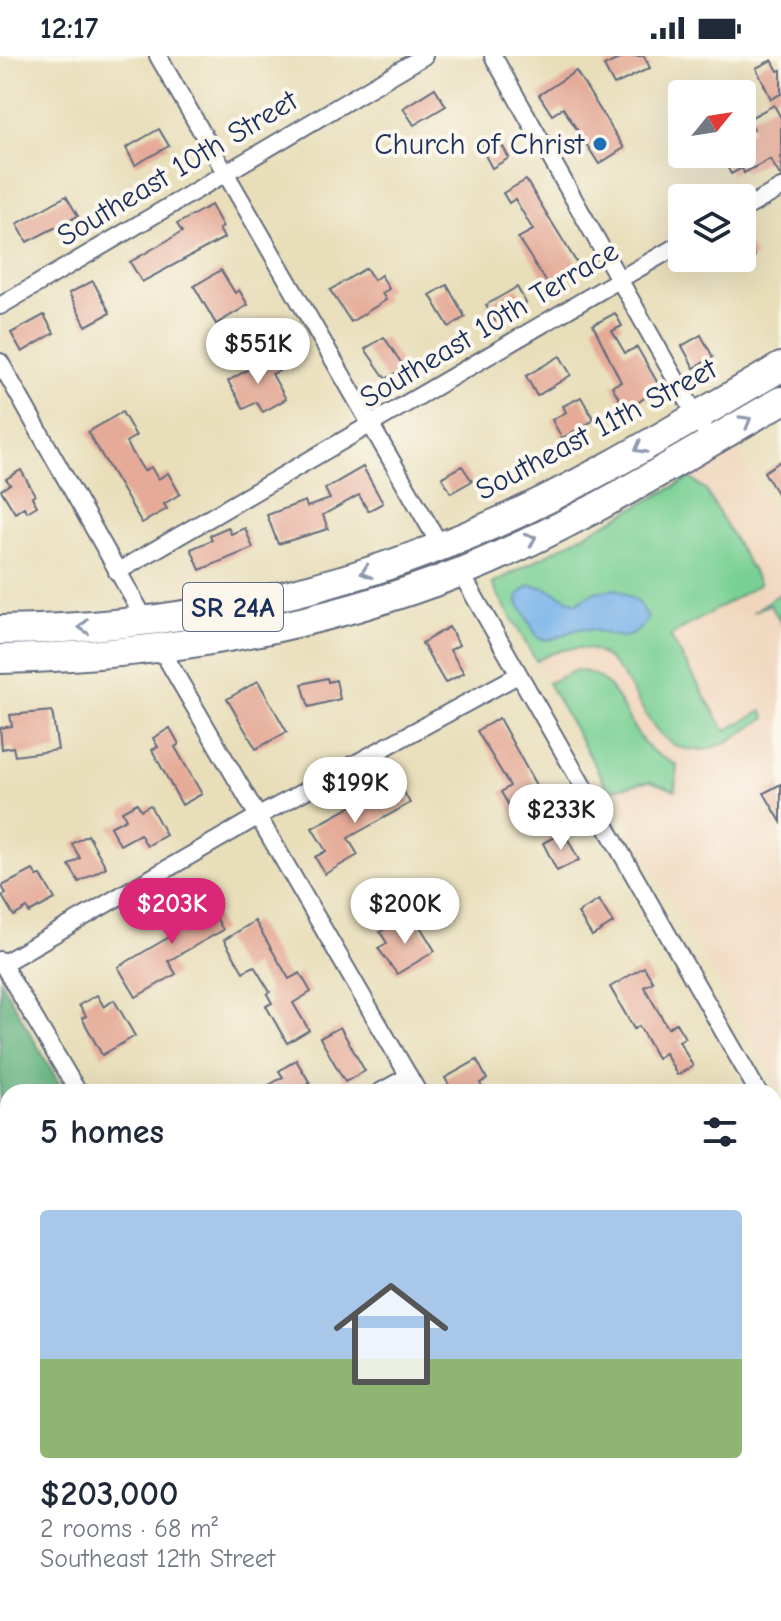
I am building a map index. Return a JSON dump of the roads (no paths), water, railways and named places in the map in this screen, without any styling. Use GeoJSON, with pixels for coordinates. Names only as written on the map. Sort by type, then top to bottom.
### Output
{"type":"FeatureCollection","features":[{"type":"Feature","properties":{"kind":"highway","name":"Southeast 11th Street"},"geometry":{"type":"LineString","coordinates":[[440,546],[547,499],[781,367]]}},
{"type":"Feature","properties":{"kind":"highway","name":"SR 24A"},"geometry":{"type":"LineString","coordinates":[[0,659],[162,650],[309,620],[460,572],[557,527],[781,401]]}},
{"type":"Feature","properties":{"kind":"highway"},"geometry":{"type":"LineString","coordinates":[[687,421],[702,447]]}},
{"type":"Feature","properties":{"kind":"highway","name":"SR 24A"},"geometry":{"type":"LineString","coordinates":[[0,630],[146,622],[298,592],[440,546]]}},
{"type":"Feature","properties":{"kind":"street"},"geometry":{"type":"LineString","coordinates":[[158,56],[369,427],[440,546],[460,572],[753,1084]]}},
{"type":"Feature","properties":{"kind":"street","name":"Southeast 10th Street"},"geometry":{"type":"LineString","coordinates":[[0,306],[424,56]]}},
{"type":"Feature","properties":{"kind":"street"},"geometry":{"type":"LineString","coordinates":[[493,56],[618,279],[687,421]]}},
{"type":"Feature","properties":{"kind":"street"},"geometry":{"type":"LineString","coordinates":[[756,202],[781,188]]}},
{"type":"Feature","properties":{"kind":"street","name":"Southeast 10th Terrace"},"geometry":{"type":"LineString","coordinates":[[117,572],[668,251]]}},
{"type":"Feature","properties":{"kind":"street"},"geometry":{"type":"LineString","coordinates":[[0,362],[257,817],[414,1084]]}},
{"type":"Feature","properties":{"kind":"street"},"geometry":{"type":"LineString","coordinates":[[73,1084],[1,962],[257,817],[518,675]]}},
{"type":"Feature","properties":{"kind":"street"},"geometry":{"type":"LineString","coordinates":[[394,1084],[409,1076]]}},
{"type":"Feature","properties":{"kind":"water"},"geometry":{"type":"Polygon","coordinates":[[[530,585],[546,588],[576,603],[595,592],[617,589],[639,603],[648,618],[640,629],[623,637],[580,629],[554,638],[538,638],[518,602],[519,594],[530,585]]]}},
{"type":"Feature","properties":{"kind":"place","name":"Church of Christ"},"geometry":{"type":"Point","coordinates":[600,144]}}]}
